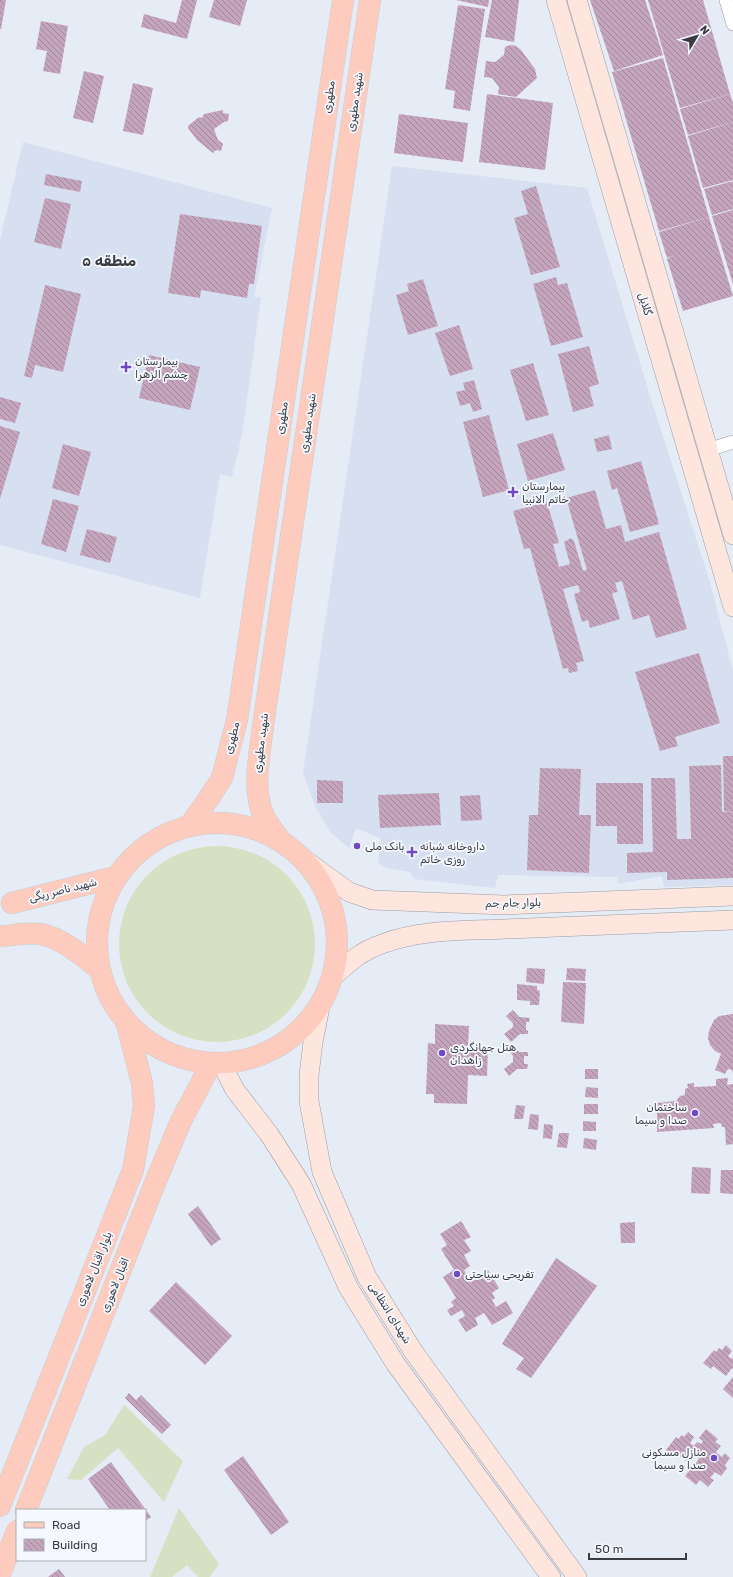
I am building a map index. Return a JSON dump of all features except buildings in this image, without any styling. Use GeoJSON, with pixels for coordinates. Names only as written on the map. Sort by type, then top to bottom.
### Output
{"type":"FeatureCollection","features":[{"type":"Feature","properties":{"kind":"main road","name":"مطهری"},"geometry":{"type":"LineString","coordinates":[[190,825],[222,778],[237,720],[343,0]]}},
{"type":"Feature","properties":{"kind":"main road","name":"شهید مطهری"},"geometry":{"type":"LineString","coordinates":[[280,840],[268,824],[261,809],[257,778],[263,726],[370,0]]}},
{"type":"Feature","properties":{"kind":"main road","name":"گلایل"},"geometry":{"type":"LineString","coordinates":[[556,0],[733,607]]}},
{"type":"Feature","properties":{"kind":"main road","name":"گلایل"},"geometry":{"type":"LineString","coordinates":[[577,0],[733,536]]}},
{"type":"Feature","properties":{"kind":"main road"},"geometry":{"type":"LineString","coordinates":[[221,822],[252,827],[280,840],[305,860],[323,886],[334,915],[337,947],[332,978],[320,1007],[300,1032],[274,1050],[244,1061],[216,1064],[181,1058],[152,1045],[127,1024],[109,998],[98,968],[96,937],[101,906],[114,877],[135,853],[160,835],[190,825],[221,822]]}},
{"type":"Feature","properties":{"kind":"main road","name":"بلوار جام جم"},"geometry":{"type":"LineString","coordinates":[[305,860],[349,892],[372,900],[504,905],[733,896]]}},
{"type":"Feature","properties":{"kind":"main road","name":"شهید ناصر ریگی"},"geometry":{"type":"LineString","coordinates":[[12,903],[114,877]]}},
{"type":"Feature","properties":{"kind":"main road"},"geometry":{"type":"LineString","coordinates":[[332,978],[351,960],[361,953],[382,944],[402,938],[453,931],[733,920]]}},
{"type":"Feature","properties":{"kind":"main road"},"geometry":{"type":"LineString","coordinates":[[3,936],[41,934],[64,943],[84,956],[98,968]]}},
{"type":"Feature","properties":{"kind":"main road","name":"شهدای انتظامی"},"geometry":{"type":"LineString","coordinates":[[320,1007],[310,1068],[309,1101],[322,1172],[368,1277],[413,1351],[576,1577]]}},
{"type":"Feature","properties":{"kind":"main road","name":"بلوار اقبال لاهوری"},"geometry":{"type":"LineString","coordinates":[[0,1506],[133,1170],[144,1106],[142,1083],[127,1024]]}},
{"type":"Feature","properties":{"kind":"main road","name":"شهدای انتظامی"},"geometry":{"type":"LineString","coordinates":[[216,1064],[269,1134],[301,1184],[348,1287],[395,1363],[551,1577]]}},
{"type":"Feature","properties":{"kind":"main road","name":"اقبال لاهوری"},"geometry":{"type":"LineString","coordinates":[[26,1509],[181,1121],[216,1064]]}},
{"type":"Feature","properties":{"kind":"main road"},"geometry":{"type":"LineString","coordinates":[[437,1420],[454,1409]]}},
{"type":"Feature","properties":{"kind":"main road"},"geometry":{"type":"LineString","coordinates":[[0,1574],[16,1534]]}},
{"type":"Feature","properties":{"kind":"street"},"geometry":{"type":"LineString","coordinates":[[726,0],[733,24]]}},
{"type":"Feature","properties":{"kind":"street"},"geometry":{"type":"LineString","coordinates":[[708,450],[733,442]]}},
{"type":"Feature","properties":{"kind":"shaded area","name":"بیمارستان چشم الزهرا"},"geometry":{"type":"Polygon","coordinates":[[[23,142],[272,208],[254,297],[261,298],[242,435],[232,477],[220,474],[200,598],[0,545],[0,240],[23,142]]]}},
{"type":"Feature","properties":{"kind":"shaded area","name":"بیمارستان خاتم الانبیا"},"geometry":{"type":"Polygon","coordinates":[[[392,166],[587,188],[652,402],[710,582],[733,671],[733,885],[664,887],[662,876],[618,884],[617,877],[498,875],[495,888],[414,879],[410,872],[386,868],[378,863],[381,839],[356,828],[349,848],[331,833],[315,806],[303,773],[392,166]]]}},
{"type":"Feature","properties":{"kind":"green space"},"geometry":{"type":"Polygon","coordinates":[[[227,846],[236,847],[255,853],[272,862],[287,874],[299,889],[308,906],[314,925],[314,963],[308,982],[299,999],[287,1014],[272,1026],[255,1035],[236,1041],[207,1042],[198,1041],[179,1035],[162,1026],[147,1014],[135,999],[126,982],[120,963],[119,934],[120,925],[126,906],[135,889],[147,874],[162,862],[179,853],[198,847],[227,846]]]}},
{"type":"Feature","properties":{"kind":"green space"},"geometry":{"type":"Polygon","coordinates":[[[124,1405],[183,1461],[164,1502],[118,1448],[81,1480],[67,1479],[84,1447],[105,1435],[124,1405]]]}},
{"type":"Feature","properties":{"kind":"green space"},"geometry":{"type":"Polygon","coordinates":[[[179,1508],[219,1564],[210,1577],[198,1577],[187,1565],[172,1577],[150,1577],[179,1508]]]}},
{"type":"Feature","properties":{"kind":"place","name":"بیمارستان چشم الزهرا"},"geometry":{"type":"Point","coordinates":[126,367]}},
{"type":"Feature","properties":{"kind":"place","name":"بیمارستان خاتم الانبیا"},"geometry":{"type":"Point","coordinates":[513,492]}},
{"type":"Feature","properties":{"kind":"place","name":"بانک ملی"},"geometry":{"type":"Point","coordinates":[357,846]}},
{"type":"Feature","properties":{"kind":"place","name":"داروخانه شبانه روزی خاتم"},"geometry":{"type":"Point","coordinates":[412,852]}},
{"type":"Feature","properties":{"kind":"place","name":"هتل جهانگردی زاهدان"},"geometry":{"type":"Point","coordinates":[442,1053]}},
{"type":"Feature","properties":{"kind":"place","name":"ساختمان صدا و سیما"},"geometry":{"type":"Point","coordinates":[695,1113]}},
{"type":"Feature","properties":{"kind":"place","name":"تفریحی سیاحتی"},"geometry":{"type":"Point","coordinates":[457,1274]}},
{"type":"Feature","properties":{"kind":"place","name":"منازل مسکونی صدا و سیما"},"geometry":{"type":"Point","coordinates":[714,1458]}},
{"type":"Feature","properties":{"kind":"district","name":"منطقه ۵"},"geometry":{"type":"Point","coordinates":[109,261]}}]}
